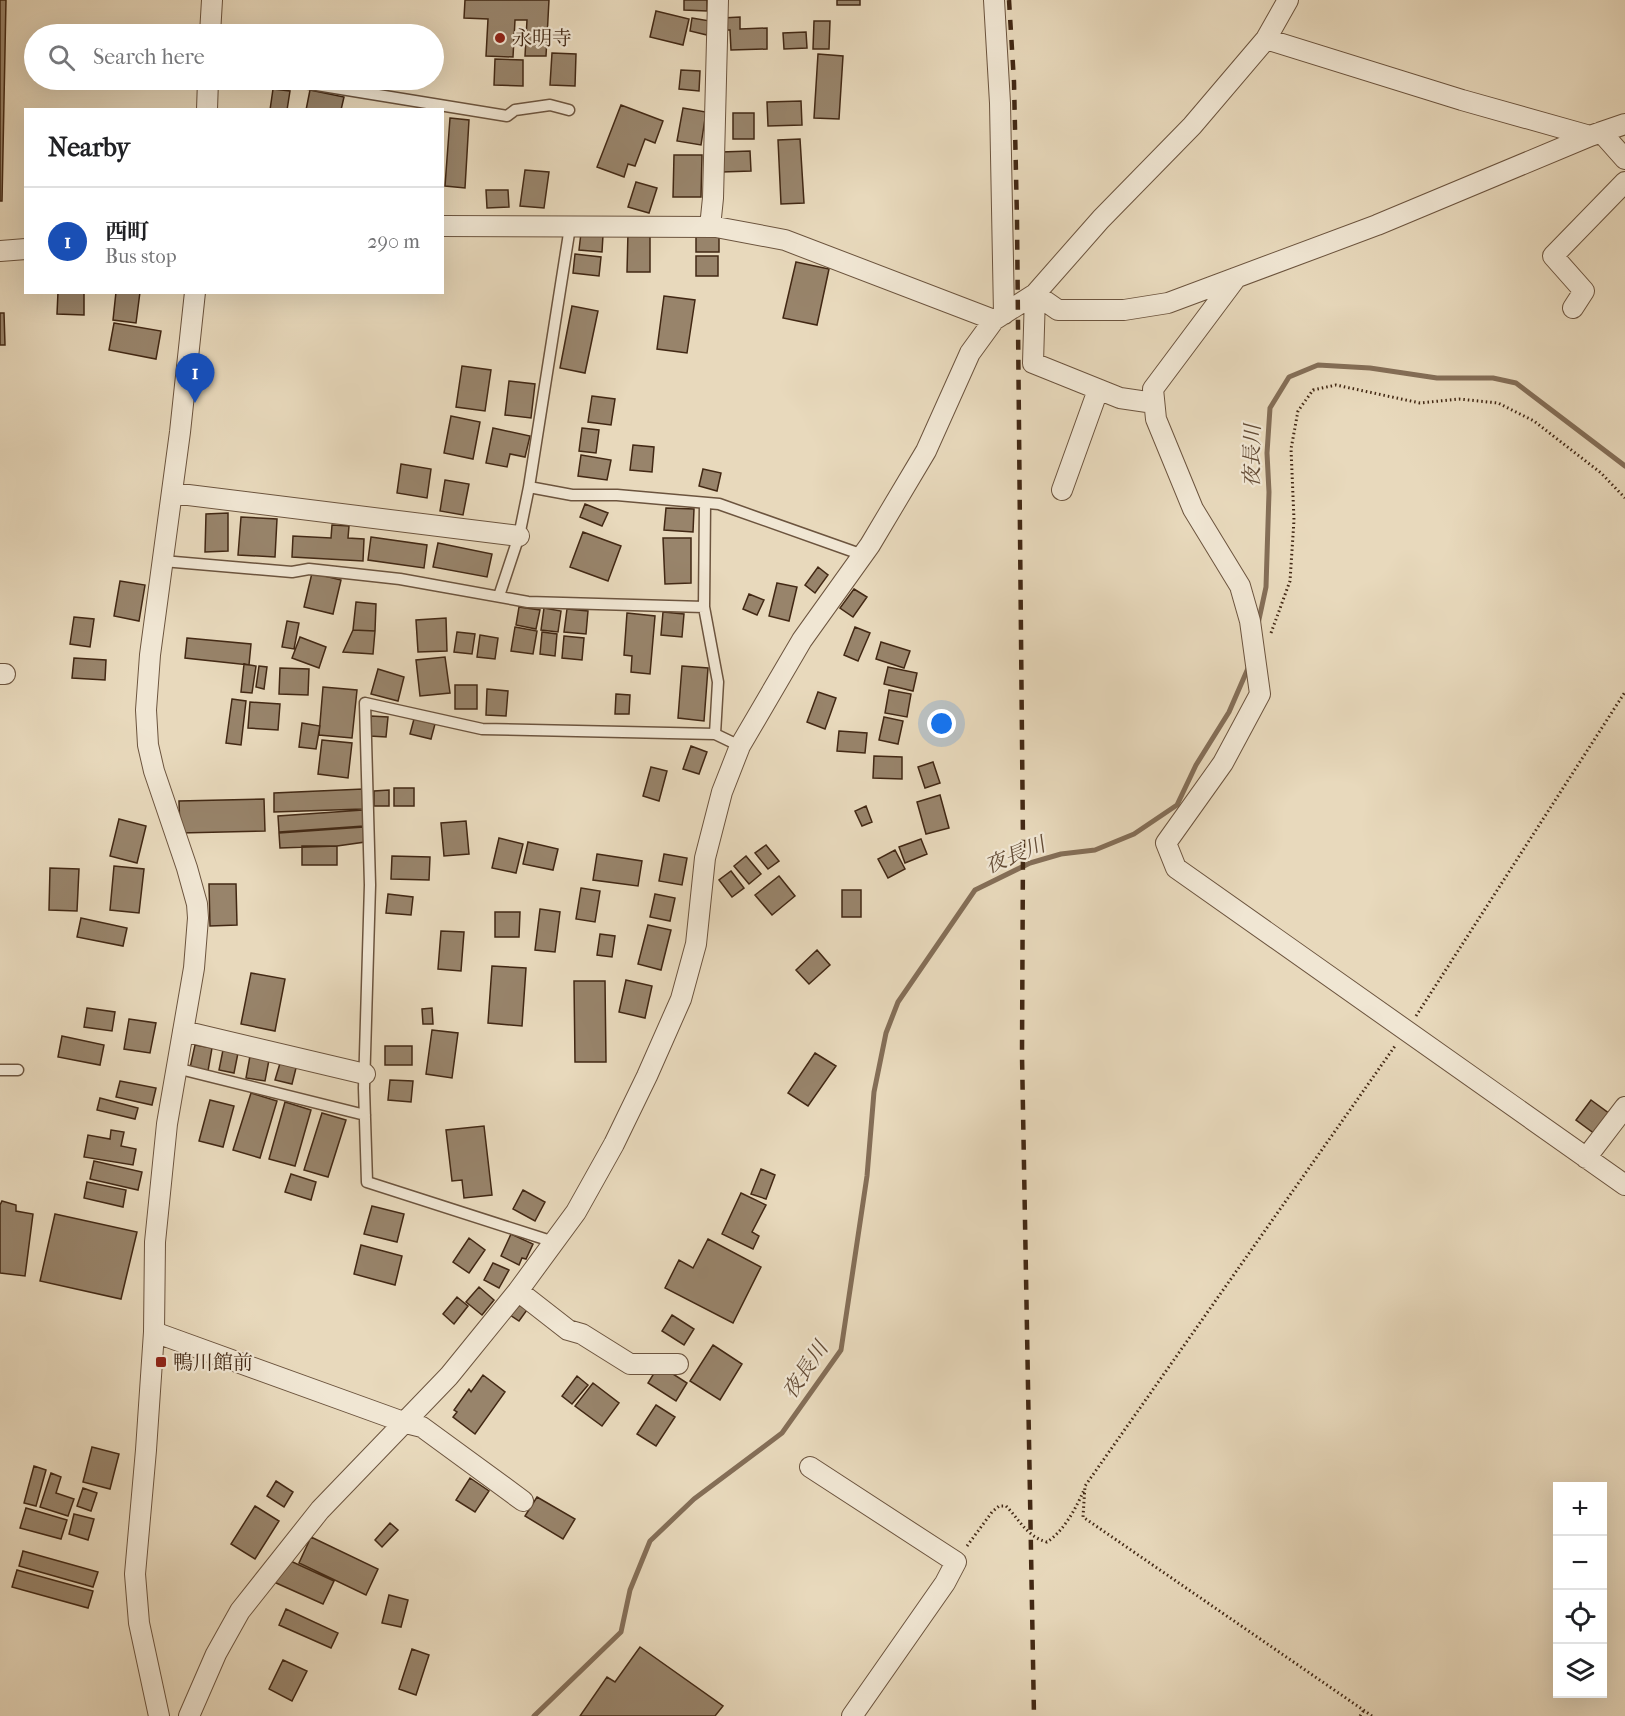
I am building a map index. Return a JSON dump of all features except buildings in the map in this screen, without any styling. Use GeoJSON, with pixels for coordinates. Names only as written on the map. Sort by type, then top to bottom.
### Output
{"type":"FeatureCollection","features":[{"type":"Feature","properties":{"kind":"street"},"geometry":{"type":"LineString","coordinates":[[211,24],[212,0]]}},
{"type":"Feature","properties":{"kind":"street"},"geometry":{"type":"LineString","coordinates":[[710,227],[713,198],[718,0]]}},
{"type":"Feature","properties":{"kind":"street"},"geometry":{"type":"LineString","coordinates":[[994,0],[1000,103],[999,317]]}},
{"type":"Feature","properties":{"kind":"street"},"geometry":{"type":"LineString","coordinates":[[189,1716],[216,1654],[240,1611],[320,1510],[449,1376],[518,1291],[576,1212],[614,1144],[681,999],[696,944],[705,858],[722,792],[740,746],[802,640],[863,555],[926,451],[970,353],[999,317],[1035,294],[1101,219],[1192,126],[1266,39],[1288,0]]}},
{"type":"Feature","properties":{"kind":"street"},"geometry":{"type":"LineString","coordinates":[[1266,39],[1451,96],[1596,134],[1625,159]]}},
{"type":"Feature","properties":{"kind":"street"},"geometry":{"type":"LineString","coordinates":[[207,108],[208,90]]}},
{"type":"Feature","properties":{"kind":"street"},"geometry":{"type":"LineString","coordinates":[[1035,294],[1058,310],[1124,310],[1168,303],[1377,225],[1625,124]]}},
{"type":"Feature","properties":{"kind":"street"},"geometry":{"type":"LineString","coordinates":[[1573,308],[1584,291],[1553,256],[1625,182]]}},
{"type":"Feature","properties":{"kind":"street"},"geometry":{"type":"LineString","coordinates":[[444,226],[710,227],[785,240],[999,317]]}},
{"type":"Feature","properties":{"kind":"street"},"geometry":{"type":"LineString","coordinates":[[0,251],[24,249]]}},
{"type":"Feature","properties":{"kind":"street"},"geometry":{"type":"LineString","coordinates":[[1236,278],[1153,388],[1156,419],[1193,509],[1240,586],[1261,635],[1255,667],[1260,694],[1223,763],[1166,843],[1176,868],[1625,1185]]}},
{"type":"Feature","properties":{"kind":"street"},"geometry":{"type":"LineString","coordinates":[[159,1716],[139,1623],[135,1574],[154,1332],[155,1242],[167,1124],[195,968],[197,904],[154,771],[146,727],[147,684],[195,294]]}},
{"type":"Feature","properties":{"kind":"street"},"geometry":{"type":"LineString","coordinates":[[1035,294],[1033,363],[1120,399],[1154,403]]}},
{"type":"Feature","properties":{"kind":"street"},"geometry":{"type":"LineString","coordinates":[[1062,490],[1098,390]]}},
{"type":"Feature","properties":{"kind":"street"},"geometry":{"type":"LineString","coordinates":[[172,493],[519,536]]}},
{"type":"Feature","properties":{"kind":"street"},"geometry":{"type":"LineString","coordinates":[[183,1031],[365,1074]]}},
{"type":"Feature","properties":{"kind":"street"},"geometry":{"type":"LineString","coordinates":[[1586,1158],[1625,1107]]}},
{"type":"Feature","properties":{"kind":"street"},"geometry":{"type":"LineString","coordinates":[[518,1291],[568,1330],[582,1334],[630,1364],[678,1364]]}},
{"type":"Feature","properties":{"kind":"street"},"geometry":{"type":"LineString","coordinates":[[154,1332],[422,1427],[524,1501]]}},
{"type":"Feature","properties":{"kind":"street"},"geometry":{"type":"LineString","coordinates":[[810,1467],[956,1563],[852,1716]]}},
{"type":"Feature","properties":{"kind":"lane"},"geometry":{"type":"LineString","coordinates":[[347,90],[507,116],[515,110],[550,105],[569,110]]}},
{"type":"Feature","properties":{"kind":"lane"},"geometry":{"type":"LineString","coordinates":[[499,596],[519,536],[529,487],[570,227]]}},
{"type":"Feature","properties":{"kind":"lane"},"geometry":{"type":"LineString","coordinates":[[529,487],[573,495],[617,495],[719,504],[863,555]]}},
{"type":"Feature","properties":{"kind":"lane"},"geometry":{"type":"LineString","coordinates":[[705,503],[704,607],[718,682],[715,734]]}},
{"type":"Feature","properties":{"kind":"lane"},"geometry":{"type":"LineString","coordinates":[[163,561],[292,572],[320,570],[400,579],[528,602],[704,607]]}},
{"type":"Feature","properties":{"kind":"lane"},"geometry":{"type":"LineString","coordinates":[[554,1242],[367,1182],[365,1074],[370,885],[365,703],[482,729],[715,734],[740,746]]}},
{"type":"Feature","properties":{"kind":"lane"},"geometry":{"type":"LineString","coordinates":[[176,1068],[365,1115]]}},
{"type":"Feature","properties":{"kind":"lane"},"geometry":{"type":"LineString","coordinates":[[0,1070],[18,1070]]}},
{"type":"Feature","properties":{"kind":"path"},"geometry":{"type":"LineString","coordinates":[[1261,635],[1290,581],[1294,520],[1291,449],[1298,411],[1313,390],[1336,385],[1420,403],[1460,399],[1498,403],[1534,421],[1601,473],[1625,498]]}},
{"type":"Feature","properties":{"kind":"path"},"geometry":{"type":"LineString","coordinates":[[956,1563],[992,1512],[999,1506],[1006,1506],[1024,1528],[1038,1540],[1047,1542],[1061,1529],[1085,1486],[1406,1031],[1625,693]]}},
{"type":"Feature","properties":{"kind":"path"},"geometry":{"type":"LineString","coordinates":[[1085,1486],[1083,1517],[1372,1716]]}},
{"type":"Feature","properties":{"kind":"path"},"geometry":{"type":"LineString","coordinates":[[1360,1716],[1364,1710]]}},
{"type":"Feature","properties":{"kind":"waterway","name":"夜長川"},"geometry":{"type":"LineString","coordinates":[[1258,624],[1266,587],[1269,492],[1267,453],[1270,408],[1289,377],[1318,365],[1370,368],[1437,378],[1493,378],[1516,383],[1625,466]]}},
{"type":"Feature","properties":{"kind":"waterway","name":"夜長川"},"geometry":{"type":"LineString","coordinates":[[534,1716],[621,1632],[630,1590],[650,1541],[694,1499],[782,1433],[841,1350],[867,1176],[874,1092],[886,1033],[898,1002],[975,890],[1030,863],[1061,854],[1095,850],[1134,834],[1177,805],[1196,765],[1229,712],[1249,666]]}},
{"type":"Feature","properties":{"kind":"railway"},"geometry":{"type":"LineString","coordinates":[[1009,0],[1014,82],[1017,220],[1023,843],[1022,1055],[1034,1716]]}},
{"type":"Feature","properties":{"kind":"place","name":"永明寺"},"geometry":{"type":"Point","coordinates":[500,38]}},
{"type":"Feature","properties":{"kind":"place","name":"西町"},"geometry":{"type":"Point","coordinates":[195,403]}},
{"type":"Feature","properties":{"kind":"place","name":"鴨川館前"},"geometry":{"type":"Point","coordinates":[161,1362]}}]}
